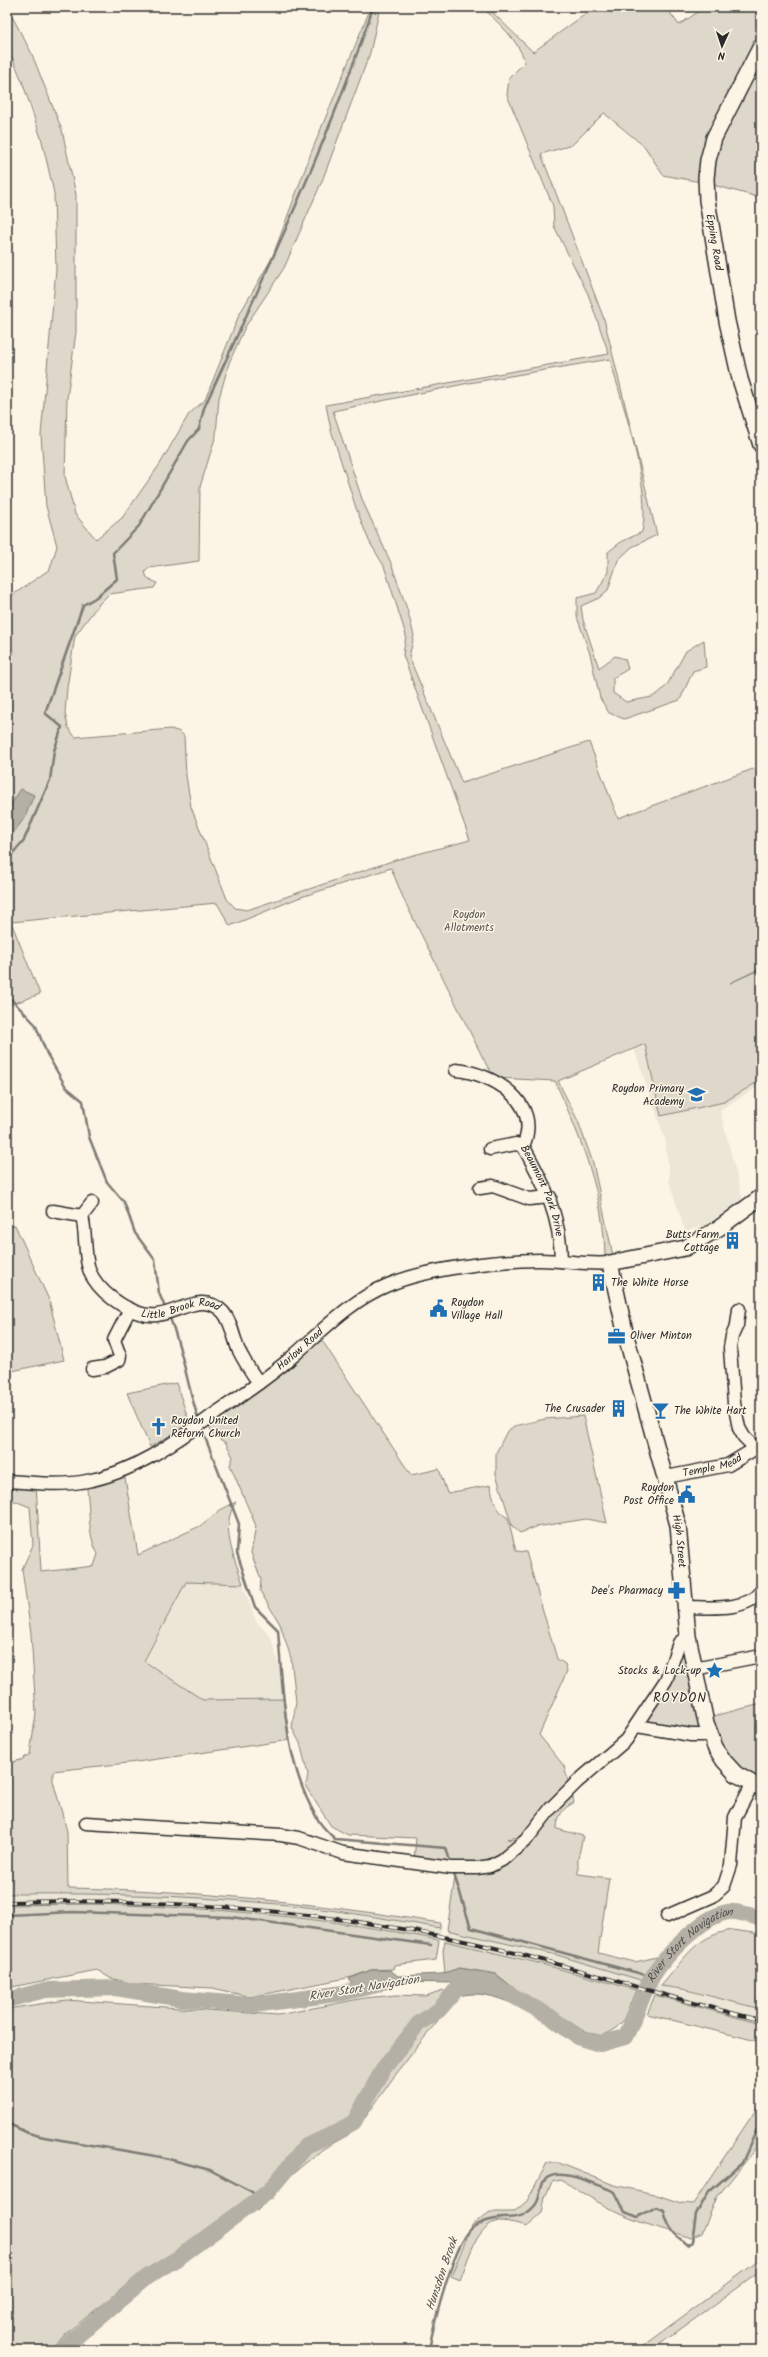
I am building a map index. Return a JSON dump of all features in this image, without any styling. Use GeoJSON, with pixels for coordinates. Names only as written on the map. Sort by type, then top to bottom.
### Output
{"type":"FeatureCollection","features":[{"type":"Feature","properties":{"kind":"main road","name":"Epping Road"},"geometry":{"type":"LineString","coordinates":[[761,46],[714,138],[708,160],[706,183],[707,200],[727,321],[740,379],[761,445]]}},
{"type":"Feature","properties":{"kind":"main road"},"geometry":{"type":"LineString","coordinates":[[610,1263],[685,1248],[719,1228],[761,1197]]}},
{"type":"Feature","properties":{"kind":"main road","name":"High Street"},"geometry":{"type":"LineString","coordinates":[[610,1263],[626,1336],[666,1477],[681,1544],[688,1636],[694,1669],[710,1735],[724,1762],[736,1774],[757,1787]]}},
{"type":"Feature","properties":{"kind":"street","name":"Beaumont Park Drive"},"geometry":{"type":"LineString","coordinates":[[456,1070],[470,1071],[499,1083],[522,1105],[528,1136],[523,1146],[550,1198],[560,1235],[561,1261]]}},
{"type":"Feature","properties":{"kind":"street"},"geometry":{"type":"LineString","coordinates":[[490,1149],[516,1144],[523,1146]]}},
{"type":"Feature","properties":{"kind":"street"},"geometry":{"type":"LineString","coordinates":[[480,1188],[493,1186],[529,1199],[550,1198]]}},
{"type":"Feature","properties":{"kind":"street"},"geometry":{"type":"LineString","coordinates":[[53,1211],[82,1216],[92,1203]]}},
{"type":"Feature","properties":{"kind":"street","name":"Little Brook Road"},"geometry":{"type":"LineString","coordinates":[[82,1216],[86,1231],[88,1266],[93,1278],[104,1292],[130,1309],[155,1316],[169,1313],[184,1305],[197,1303],[210,1305],[222,1312],[239,1349],[259,1383]]}},
{"type":"Feature","properties":{"kind":"street","name":"Harlow Road"},"geometry":{"type":"LineString","coordinates":[[7,1481],[76,1483],[100,1478],[123,1470],[180,1438],[259,1383],[352,1305],[390,1284],[462,1267],[528,1260],[610,1263]]}},
{"type":"Feature","properties":{"kind":"street","name":"Little Brook Road"},"geometry":{"type":"LineString","coordinates":[[92,1369],[105,1367],[119,1360],[120,1356],[114,1340],[130,1309]]}},
{"type":"Feature","properties":{"kind":"street","name":"Temple Mead"},"geometry":{"type":"LineString","coordinates":[[666,1477],[728,1465],[758,1446],[744,1437],[739,1428],[734,1403],[730,1348],[732,1336],[738,1325],[739,1309]]}},
{"type":"Feature","properties":{"kind":"street"},"geometry":{"type":"LineString","coordinates":[[686,1607],[716,1607],[740,1604],[752,1601],[761,1591]]}},
{"type":"Feature","properties":{"kind":"street"},"geometry":{"type":"LineString","coordinates":[[86,1823],[300,1838],[343,1853],[451,1868],[490,1866],[502,1860],[526,1840],[551,1808],[577,1782],[626,1740],[666,1680],[679,1643],[688,1636]]}},
{"type":"Feature","properties":{"kind":"street"},"geometry":{"type":"LineString","coordinates":[[694,1669],[761,1656]]}},
{"type":"Feature","properties":{"kind":"street"},"geometry":{"type":"LineString","coordinates":[[636,1726],[691,1735],[710,1735]]}},
{"type":"Feature","properties":{"kind":"street"},"geometry":{"type":"LineString","coordinates":[[667,1916],[713,1896],[724,1886],[731,1864],[735,1817],[757,1787]]}},
{"type":"Feature","properties":{"kind":"shaded area","name":"Roydon Primary Academy"},"geometry":{"type":"Polygon","coordinates":[[[761,978],[761,1085],[720,1110],[743,1200],[704,1226],[685,1231],[669,1181],[669,1170],[665,1146],[667,1145],[632,1043],[761,978]]]}},
{"type":"Feature","properties":{"kind":"shaded area"},"geometry":{"type":"Polygon","coordinates":[[[186,1582],[243,1584],[256,1621],[271,1637],[280,1670],[284,1699],[203,1700],[145,1661],[186,1582]]]}},
{"type":"Feature","properties":{"kind":"shaded area"},"geometry":{"type":"Polygon","coordinates":[[[97,1893],[188,1896],[269,1903],[388,1919],[440,1928],[441,1930],[439,1940],[324,1921],[224,1910],[151,1906],[7,1905],[7,1894],[97,1893]]]}},
{"type":"Feature","properties":{"kind":"shaded area"},"geometry":{"type":"Polygon","coordinates":[[[447,1930],[557,1955],[667,1987],[761,2009],[761,2024],[534,1962],[445,1941],[447,1930]]]}},
{"type":"Feature","properties":{"kind":"green space","name":"Roydon Allotments"},"geometry":{"type":"Polygon","coordinates":[[[7,7],[31,52],[62,130],[76,195],[76,332],[67,398],[65,476],[75,514],[96,539],[122,518],[160,464],[189,414],[205,400],[239,315],[272,258],[311,153],[371,7],[380,7],[370,53],[322,181],[284,268],[245,327],[229,363],[219,398],[216,435],[200,487],[199,561],[149,568],[145,572],[147,578],[157,583],[154,588],[109,594],[98,605],[75,636],[67,688],[65,713],[68,727],[75,737],[171,729],[180,732],[184,736],[186,775],[191,807],[227,899],[235,908],[247,910],[395,860],[470,840],[403,655],[406,635],[384,566],[369,541],[356,508],[331,430],[326,405],[609,354],[588,294],[554,226],[553,206],[507,95],[509,78],[525,62],[513,39],[482,7],[487,7],[533,52],[595,7],[666,7],[679,25],[705,7],[761,7],[761,198],[706,183],[663,175],[645,147],[604,113],[572,145],[541,154],[604,319],[657,535],[632,547],[618,560],[608,590],[599,598],[581,606],[583,620],[599,668],[615,656],[625,659],[628,669],[613,678],[613,693],[626,702],[652,697],[660,692],[667,685],[686,651],[704,640],[706,667],[693,671],[680,700],[624,719],[609,713],[600,698],[590,654],[577,617],[577,598],[596,593],[608,572],[608,552],[621,542],[642,532],[644,514],[643,493],[639,470],[628,422],[610,359],[469,383],[333,411],[363,502],[391,563],[408,612],[414,636],[409,657],[462,783],[589,742],[618,818],[753,769],[761,772],[761,968],[730,983],[761,969],[761,1080],[724,1102],[661,1116],[645,1044],[558,1081],[578,1121],[593,1163],[614,1260],[605,1260],[601,1213],[590,1168],[574,1124],[555,1081],[496,1078],[487,1066],[404,900],[391,868],[298,898],[230,926],[217,903],[11,922],[40,994],[7,1006],[7,599],[50,569],[57,546],[46,506],[41,435],[56,269],[54,193],[42,141],[22,81],[7,45],[7,7]]]}},
{"type":"Feature","properties":{"kind":"green space"},"geometry":{"type":"Polygon","coordinates":[[[15,1225],[49,1300],[64,1360],[7,1372],[7,1228],[15,1225]]]}},
{"type":"Feature","properties":{"kind":"green space"},"geometry":{"type":"Polygon","coordinates":[[[321,1339],[411,1475],[439,1469],[447,1493],[491,1485],[498,1508],[508,1518],[516,1551],[526,1552],[557,1659],[565,1664],[567,1671],[539,1735],[564,1766],[568,1781],[532,1821],[524,1836],[507,1839],[526,1840],[571,1787],[574,1803],[561,1813],[558,1820],[557,1829],[583,1836],[578,1859],[578,1874],[609,1878],[598,1953],[635,1962],[657,1957],[644,1981],[557,1955],[447,1930],[457,1863],[414,1860],[416,1838],[348,1835],[331,1826],[306,1787],[308,1774],[300,1743],[292,1728],[296,1701],[291,1658],[280,1624],[260,1591],[261,1579],[251,1553],[256,1526],[230,1465],[233,1457],[226,1443],[213,1435],[207,1421],[321,1339]]]}},
{"type":"Feature","properties":{"kind":"green space"},"geometry":{"type":"Polygon","coordinates":[[[176,1383],[190,1424],[150,1447],[127,1393],[176,1383]]]}},
{"type":"Feature","properties":{"kind":"green space"},"geometry":{"type":"Polygon","coordinates":[[[583,1416],[607,1523],[586,1519],[536,1527],[520,1533],[512,1526],[496,1474],[496,1453],[506,1433],[514,1426],[545,1419],[583,1416]]]}},
{"type":"Feature","properties":{"kind":"green space"},"geometry":{"type":"Polygon","coordinates":[[[124,1472],[138,1555],[200,1526],[220,1510],[236,1502],[231,1512],[229,1532],[230,1543],[243,1584],[186,1582],[144,1661],[203,1700],[284,1699],[290,1740],[137,1762],[53,1771],[53,1781],[67,1831],[68,1888],[116,1889],[255,1899],[347,1909],[440,1923],[440,1928],[332,1910],[234,1900],[137,1895],[7,1894],[7,1763],[21,1760],[30,1754],[36,1713],[31,1634],[22,1569],[33,1545],[30,1507],[7,1498],[7,1481],[36,1483],[41,1572],[94,1566],[98,1554],[94,1546],[90,1529],[86,1484],[124,1472]]]}},
{"type":"Feature","properties":{"kind":"green space"},"geometry":{"type":"Polygon","coordinates":[[[683,1649],[697,1719],[702,1731],[644,1723],[683,1649]]]}},
{"type":"Feature","properties":{"kind":"green space"},"geometry":{"type":"Polygon","coordinates":[[[761,1704],[761,1782],[742,1771],[728,1756],[719,1737],[713,1716],[761,1704]]]}},
{"type":"Feature","properties":{"kind":"green space"},"geometry":{"type":"Polygon","coordinates":[[[7,1905],[135,1905],[266,1914],[353,1925],[439,1940],[436,1960],[394,1965],[393,1969],[371,1970],[352,1977],[250,1997],[213,1988],[134,1984],[110,1978],[97,1970],[7,1988],[7,1905]]]}},
{"type":"Feature","properties":{"kind":"green space"},"geometry":{"type":"Polygon","coordinates":[[[732,1930],[761,1934],[761,2009],[682,1989],[661,1986],[691,1950],[708,1938],[719,1933],[732,1930]]]}},
{"type":"Feature","properties":{"kind":"green space"},"geometry":{"type":"Polygon","coordinates":[[[445,1941],[534,1962],[636,1990],[623,2021],[614,2030],[602,2036],[582,2030],[555,2012],[521,1994],[496,1974],[459,1968],[445,1974],[443,1950],[445,1941]]]}},
{"type":"Feature","properties":{"kind":"green space"},"geometry":{"type":"Polygon","coordinates":[[[443,1990],[453,2001],[393,2078],[365,2118],[348,2135],[323,2149],[291,2175],[257,2211],[247,2203],[120,2291],[72,2329],[49,2350],[7,2350],[7,2009],[66,2000],[278,2015],[364,1998],[396,1995],[425,1996],[443,1990]]]}},
{"type":"Feature","properties":{"kind":"green space"},"geometry":{"type":"Polygon","coordinates":[[[655,1995],[761,2024],[761,2042],[647,2014],[655,1995]]]}},
{"type":"Feature","properties":{"kind":"green space"},"geometry":{"type":"Polygon","coordinates":[[[761,2102],[761,2138],[750,2156],[717,2197],[702,2233],[690,2238],[629,2218],[561,2180],[552,2182],[545,2197],[542,2213],[527,2226],[500,2221],[492,2223],[485,2229],[474,2244],[460,2280],[451,2276],[472,2225],[490,2212],[514,2212],[527,2201],[547,2163],[559,2163],[614,2185],[654,2194],[681,2203],[693,2204],[761,2102]]]}},
{"type":"Feature","properties":{"kind":"green space"},"geometry":{"type":"Polygon","coordinates":[[[761,2259],[761,2271],[652,2350],[637,2350],[761,2259]]]}},
{"type":"Feature","properties":{"kind":"water"},"geometry":{"type":"Polygon","coordinates":[[[21,789],[34,795],[25,817],[7,842],[7,810],[21,789]]]}},
{"type":"Feature","properties":{"kind":"water"},"geometry":{"type":"Polygon","coordinates":[[[459,1968],[496,1974],[521,1994],[514,2004],[480,1994],[458,1996],[451,1983],[399,1982],[392,1987],[360,1995],[349,1979],[371,1970],[390,1970],[398,1976],[441,1974],[459,1968]]]}},
{"type":"Feature","properties":{"kind":"waterway"},"geometry":{"type":"LineString","coordinates":[[7,860],[24,840],[50,780],[54,751],[62,727],[45,713],[83,605],[95,598],[117,579],[113,553],[139,526],[188,441],[199,429],[204,408],[272,260],[321,147],[373,7]]}},
{"type":"Feature","properties":{"kind":"waterway"},"geometry":{"type":"LineString","coordinates":[[7,995],[35,1024],[47,1054],[66,1087],[83,1101],[89,1137],[107,1182],[124,1202],[135,1233],[155,1260],[159,1293],[166,1310]]}},
{"type":"Feature","properties":{"kind":"waterway"},"geometry":{"type":"LineString","coordinates":[[169,1316],[178,1341],[199,1421]]}},
{"type":"Feature","properties":{"kind":"waterway"},"geometry":{"type":"LineString","coordinates":[[201,1427],[239,1524],[237,1553],[255,1607],[278,1630],[284,1702],[291,1751],[306,1797],[319,1821],[335,1839],[446,1848],[451,1864]]}},
{"type":"Feature","properties":{"kind":"waterway"},"geometry":{"type":"LineString","coordinates":[[453,1871],[471,1928],[653,1977]]}},
{"type":"Feature","properties":{"kind":"waterway"},"geometry":{"type":"LineString","coordinates":[[7,1915],[73,1912],[231,1917],[431,1945]]}},
{"type":"Feature","properties":{"kind":"waterway","name":"River Stort Navigation"},"geometry":{"type":"LineString","coordinates":[[499,1988],[551,2017],[577,2037],[600,2044],[625,2037],[647,1987],[660,1965],[693,1931],[717,1915],[728,1912],[740,1913],[761,1919]]}},
{"type":"Feature","properties":{"kind":"waterway"},"geometry":{"type":"LineString","coordinates":[[61,2350],[147,2277],[178,2258],[268,2192],[306,2146],[333,2134],[354,2122],[382,2071],[418,2024],[439,2010],[466,1978]]}},
{"type":"Feature","properties":{"kind":"waterway","name":"River Stort Navigation"},"geometry":{"type":"LineString","coordinates":[[7,2000],[45,1990],[116,1988],[182,1999],[253,2005],[343,1993],[377,1985]]}},
{"type":"Feature","properties":{"kind":"waterway","name":"Hunsdon Brook"},"geometry":{"type":"LineString","coordinates":[[429,2350],[440,2303],[453,2264],[467,2233],[475,2226],[492,2220],[522,2216],[538,2201],[544,2181],[550,2176],[568,2175],[589,2181],[615,2192],[625,2212],[638,2217],[656,2207],[664,2210],[669,2226],[687,2245],[692,2242],[696,2214],[709,2192],[742,2163],[761,2120]]}},
{"type":"Feature","properties":{"kind":"waterway"},"geometry":{"type":"LineString","coordinates":[[7,2123],[28,2133],[44,2137],[161,2157],[210,2170],[252,2192],[258,2200]]}},
{"type":"Feature","properties":{"kind":"railway"},"geometry":{"type":"LineString","coordinates":[[7,1902],[64,1901],[177,1904],[291,1913],[347,1920],[459,1940],[535,1958],[686,2001],[761,2020]]}},
{"type":"Feature","properties":{"kind":"place","name":"Roydon Primary Academy"},"geometry":{"type":"Point","coordinates":[697,1095]}},
{"type":"Feature","properties":{"kind":"place","name":"Butts Farm Cottage"},"geometry":{"type":"Point","coordinates":[732,1241]}},
{"type":"Feature","properties":{"kind":"place","name":"The White Horse"},"geometry":{"type":"Point","coordinates":[598,1283]}},
{"type":"Feature","properties":{"kind":"place","name":"Roydon Village Hall"},"geometry":{"type":"Point","coordinates":[438,1309]}},
{"type":"Feature","properties":{"kind":"place","name":"Oliver Minton"},"geometry":{"type":"Point","coordinates":[617,1336]}},
{"type":"Feature","properties":{"kind":"place","name":"The Crusader"},"geometry":{"type":"Point","coordinates":[618,1409]}},
{"type":"Feature","properties":{"kind":"place","name":"The White Hart"},"geometry":{"type":"Point","coordinates":[661,1411]}},
{"type":"Feature","properties":{"kind":"place","name":"Roydon United Reform Church"},"geometry":{"type":"Point","coordinates":[158,1427]}},
{"type":"Feature","properties":{"kind":"place","name":"Roydon Post Office"},"geometry":{"type":"Point","coordinates":[687,1494]}},
{"type":"Feature","properties":{"kind":"place","name":"Dee's Pharmacy"},"geometry":{"type":"Point","coordinates":[676,1591]}},
{"type":"Feature","properties":{"kind":"place","name":"Stocks & Lock-up"},"geometry":{"type":"Point","coordinates":[714,1671]}},
{"type":"Feature","properties":{"kind":"district","name":"ROYDON"},"geometry":{"type":"Point","coordinates":[680,1698]}}]}
